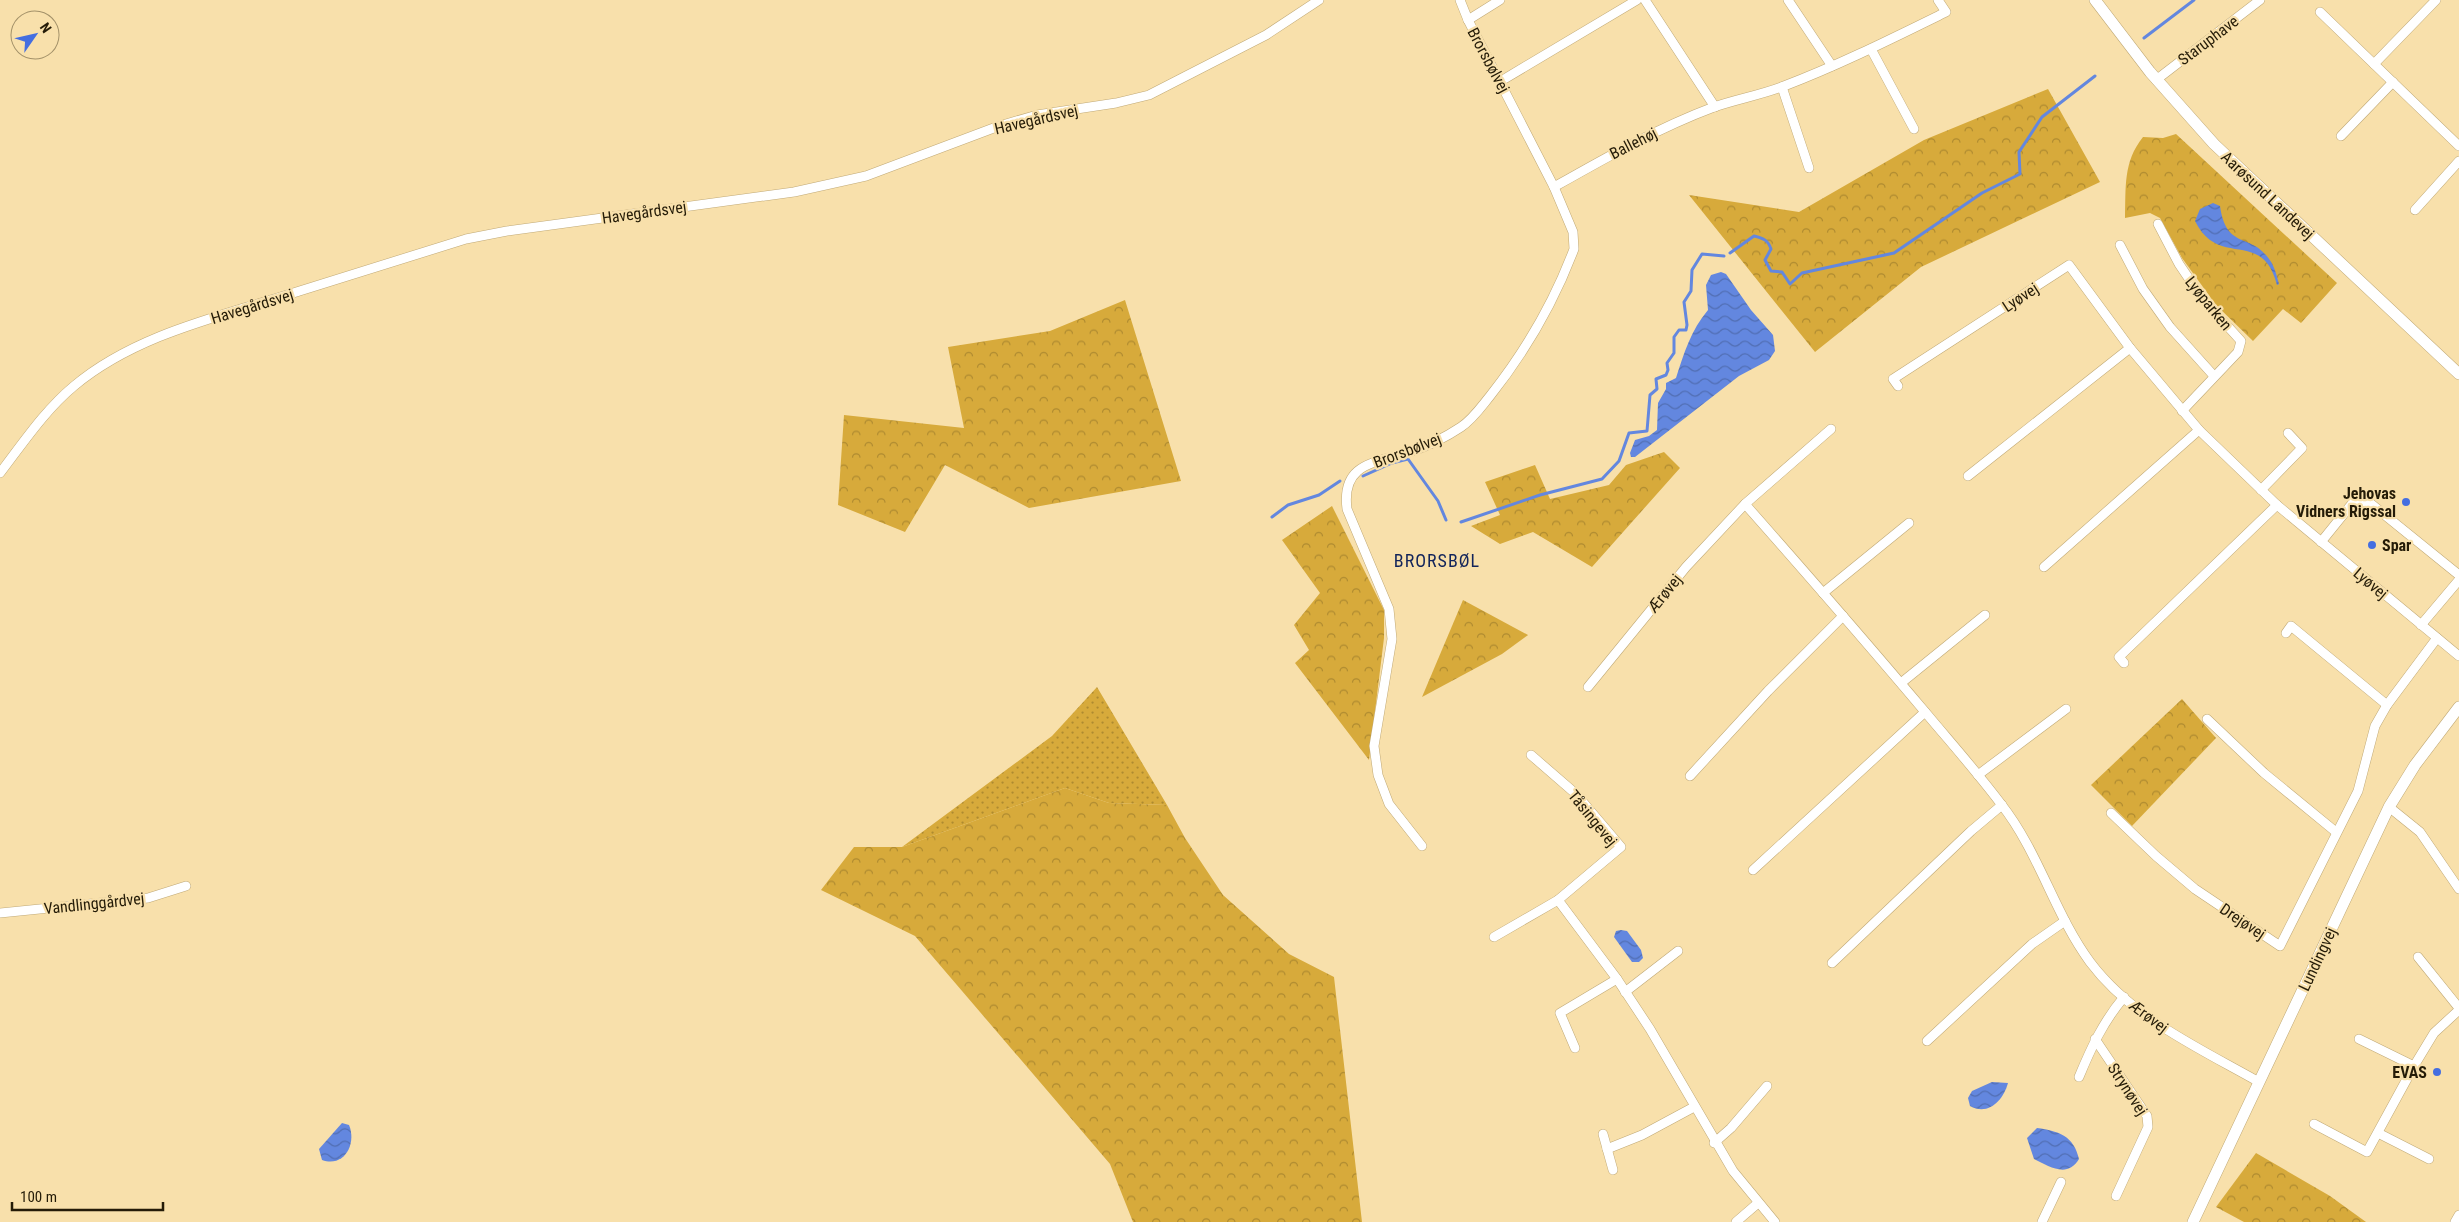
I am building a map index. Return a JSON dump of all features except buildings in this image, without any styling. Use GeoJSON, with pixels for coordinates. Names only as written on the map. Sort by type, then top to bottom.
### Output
{"type":"FeatureCollection","features":[{"type":"Feature","properties":{"kind":"street","name":"Havegårdsvej"},"geometry":{"type":"LineString","coordinates":[[0,473],[41,420],[73,386],[106,363],[152,340],[197,323],[466,239],[507,230],[794,192],[866,176],[999,126],[1038,116],[1116,104],[1149,94],[1266,35],[1319,0]]}},
{"type":"Feature","properties":{"kind":"street","name":"Brorsbølvej"},"geometry":{"type":"LineString","coordinates":[[1422,846],[1389,804],[1378,776],[1374,746],[1392,639],[1389,609],[1347,509],[1345,494],[1349,480],[1361,467],[1411,452],[1463,426],[1477,412],[1510,370],[1531,339],[1574,249],[1573,232],[1554,186],[1468,20],[1460,0]]}},
{"type":"Feature","properties":{"kind":"street"},"geometry":{"type":"LineString","coordinates":[[1468,20],[1500,0]]}},
{"type":"Feature","properties":{"kind":"street"},"geometry":{"type":"LineString","coordinates":[[1501,81],[1637,0]]}},
{"type":"Feature","properties":{"kind":"street"},"geometry":{"type":"LineString","coordinates":[[1644,0],[1715,107]]}},
{"type":"Feature","properties":{"kind":"street"},"geometry":{"type":"LineString","coordinates":[[1788,0],[1832,66]]}},
{"type":"Feature","properties":{"kind":"street","name":"Ballehøj"},"geometry":{"type":"LineString","coordinates":[[1554,186],[1628,144],[1715,107],[1782,87],[1871,49],[1946,12],[1938,0]]}},
{"type":"Feature","properties":{"kind":"street","name":"Aarøsund Landevej"},"geometry":{"type":"LineString","coordinates":[[2094,0],[2156,80],[2214,144],[2458,372]]}},
{"type":"Feature","properties":{"kind":"street","name":"Staruphave"},"geometry":{"type":"LineString","coordinates":[[2156,80],[2260,0]]}},
{"type":"Feature","properties":{"kind":"street"},"geometry":{"type":"LineString","coordinates":[[2374,64],[2436,0]]}},
{"type":"Feature","properties":{"kind":"street"},"geometry":{"type":"LineString","coordinates":[[2320,12],[2458,144]]}},
{"type":"Feature","properties":{"kind":"street"},"geometry":{"type":"LineString","coordinates":[[1871,49],[1914,129]]}},
{"type":"Feature","properties":{"kind":"street"},"geometry":{"type":"LineString","coordinates":[[2341,136],[2393,82]]}},
{"type":"Feature","properties":{"kind":"street"},"geometry":{"type":"LineString","coordinates":[[1782,87],[1809,168]]}},
{"type":"Feature","properties":{"kind":"street"},"geometry":{"type":"LineString","coordinates":[[2415,210],[2459,161]]}},
{"type":"Feature","properties":{"kind":"street","name":"Lyøparken"},"geometry":{"type":"LineString","coordinates":[[2158,224],[2179,264],[2202,298],[2241,341],[2238,352],[2182,411]]}},
{"type":"Feature","properties":{"kind":"street"},"geometry":{"type":"LineString","coordinates":[[2120,245],[2143,289],[2170,327],[2214,376]]}},
{"type":"Feature","properties":{"kind":"street","name":"Lyøvej"},"geometry":{"type":"LineString","coordinates":[[1898,386],[1893,379],[2069,265],[2130,348],[2199,430],[2277,505],[2459,656]]}},
{"type":"Feature","properties":{"kind":"street"},"geometry":{"type":"LineString","coordinates":[[1968,476],[2130,348]]}},
{"type":"Feature","properties":{"kind":"street","name":"Ærøvej"},"geometry":{"type":"LineString","coordinates":[[1588,686],[1686,567],[1745,504],[1831,429]]}},
{"type":"Feature","properties":{"kind":"street"},"geometry":{"type":"LineString","coordinates":[[2044,567],[2199,430]]}},
{"type":"Feature","properties":{"kind":"street"},"geometry":{"type":"LineString","coordinates":[[2261,490],[2302,448],[2288,434]]}},
{"type":"Feature","properties":{"kind":"street"},"geometry":{"type":"LineString","coordinates":[[2320,542],[2355,500],[2370,503],[2459,576]]}},
{"type":"Feature","properties":{"kind":"street","name":"Ærøvej"},"geometry":{"type":"LineString","coordinates":[[1745,504],[1844,616],[2002,805],[2027,840],[2065,920],[2090,962],[2124,997],[2162,1027],[2259,1082]]}},
{"type":"Feature","properties":{"kind":"street"},"geometry":{"type":"LineString","coordinates":[[2124,663],[2119,657],[2277,505]]}},
{"type":"Feature","properties":{"kind":"street"},"geometry":{"type":"LineString","coordinates":[[1823,593],[1909,523]]}},
{"type":"Feature","properties":{"kind":"street"},"geometry":{"type":"LineString","coordinates":[[2422,625],[2459,580]]}},
{"type":"Feature","properties":{"kind":"street"},"geometry":{"type":"LineString","coordinates":[[1690,776],[1768,690],[1844,616]]}},
{"type":"Feature","properties":{"kind":"street"},"geometry":{"type":"LineString","coordinates":[[1901,683],[1985,616]]}},
{"type":"Feature","properties":{"kind":"street"},"geometry":{"type":"LineString","coordinates":[[2286,633],[2291,626],[2387,705]]}},
{"type":"Feature","properties":{"kind":"street","name":"Drejøvej"},"geometry":{"type":"LineString","coordinates":[[2111,813],[2156,856],[2195,889],[2280,946],[2358,791],[2375,726],[2387,705],[2438,638]]}},
{"type":"Feature","properties":{"kind":"street","name":"Lundingvej"},"geometry":{"type":"LineString","coordinates":[[2194,1222],[2389,807],[2415,765],[2459,707]]}},
{"type":"Feature","properties":{"kind":"street"},"geometry":{"type":"LineString","coordinates":[[1978,775],[2066,709]]}},
{"type":"Feature","properties":{"kind":"street"},"geometry":{"type":"LineString","coordinates":[[1753,870],[1925,712]]}},
{"type":"Feature","properties":{"kind":"street"},"geometry":{"type":"LineString","coordinates":[[2206,719],[2264,773],[2336,832]]}},
{"type":"Feature","properties":{"kind":"street","name":"Tåsingevej"},"geometry":{"type":"LineString","coordinates":[[1494,937],[1558,900],[1621,847],[1576,794],[1532,755]]}},
{"type":"Feature","properties":{"kind":"street"},"geometry":{"type":"LineString","coordinates":[[1832,963],[1971,831],[2002,805]]}},
{"type":"Feature","properties":{"kind":"street"},"geometry":{"type":"LineString","coordinates":[[2389,807],[2420,832],[2458,887]]}},
{"type":"Feature","properties":{"kind":"street","name":"Vandlinggårdvej"},"geometry":{"type":"LineString","coordinates":[[0,913],[148,898],[186,886]]}},
{"type":"Feature","properties":{"kind":"street"},"geometry":{"type":"LineString","coordinates":[[1558,900],[1616,979],[1650,1030],[1714,1143],[1758,1203],[1775,1222]]}},
{"type":"Feature","properties":{"kind":"street"},"geometry":{"type":"LineString","coordinates":[[1927,1041],[2032,944],[2065,920]]}},
{"type":"Feature","properties":{"kind":"street"},"geometry":{"type":"LineString","coordinates":[[1625,992],[1678,950]]}},
{"type":"Feature","properties":{"kind":"street"},"geometry":{"type":"LineString","coordinates":[[2314,1124],[2367,1152],[2434,1033],[2459,1009],[2418,957]]}},
{"type":"Feature","properties":{"kind":"street"},"geometry":{"type":"LineString","coordinates":[[1575,1048],[1560,1013],[1616,979]]}},
{"type":"Feature","properties":{"kind":"street","name":"Strynøvej"},"geometry":{"type":"LineString","coordinates":[[2079,1077],[2095,1039],[2107,1017],[2124,997]]}},
{"type":"Feature","properties":{"kind":"street"},"geometry":{"type":"LineString","coordinates":[[2359,1038],[2414,1066]]}},
{"type":"Feature","properties":{"kind":"street","name":"Strynøvej"},"geometry":{"type":"LineString","coordinates":[[2095,1039],[2147,1116],[2148,1127],[2116,1196]]}},
{"type":"Feature","properties":{"kind":"street"},"geometry":{"type":"LineString","coordinates":[[1714,1143],[1732,1128],[1767,1086]]}},
{"type":"Feature","properties":{"kind":"street"},"geometry":{"type":"LineString","coordinates":[[1607,1149],[1642,1135],[1694,1107]]}},
{"type":"Feature","properties":{"kind":"street"},"geometry":{"type":"LineString","coordinates":[[2378,1133],[2429,1160]]}},
{"type":"Feature","properties":{"kind":"street"},"geometry":{"type":"LineString","coordinates":[[1603,1134],[1613,1170]]}},
{"type":"Feature","properties":{"kind":"street"},"geometry":{"type":"LineString","coordinates":[[2042,1222],[2061,1182]]}},
{"type":"Feature","properties":{"kind":"street"},"geometry":{"type":"LineString","coordinates":[[1736,1222],[1758,1203]]}},
{"type":"Feature","properties":{"kind":"street"},"geometry":{"type":"LineString","coordinates":[[2455,1222],[2459,1215]]}},
{"type":"Feature","properties":{"kind":"green space"},"geometry":{"type":"Polygon","coordinates":[[[2048,89],[2100,182],[1921,267],[1815,352],[1689,195],[1799,212],[1924,140],[2048,89]]]}},
{"type":"Feature","properties":{"kind":"green space"},"geometry":{"type":"Polygon","coordinates":[[[2176,134],[2337,283],[2301,323],[2283,309],[2253,341],[2216,305],[2182,258],[2160,218],[2150,213],[2125,218],[2127,175],[2137,146],[2143,137],[2163,138],[2176,134]]]}},
{"type":"Feature","properties":{"kind":"green space"},"geometry":{"type":"Polygon","coordinates":[[[1125,300],[1181,481],[1029,508],[945,465],[905,532],[838,505],[844,415],[964,428],[948,347],[1050,331],[1125,300]]]}},
{"type":"Feature","properties":{"kind":"green space"},"geometry":{"type":"Polygon","coordinates":[[[1664,452],[1680,468],[1592,567],[1533,532],[1500,544],[1471,526],[1500,515],[1485,482],[1535,465],[1550,499],[1609,485],[1626,465],[1664,452]]]}},
{"type":"Feature","properties":{"kind":"green space"},"geometry":{"type":"Polygon","coordinates":[[[1332,506],[1384,610],[1384,638],[1369,760],[1295,663],[1309,650],[1294,625],[1320,593],[1282,540],[1332,506]]]}},
{"type":"Feature","properties":{"kind":"green space"},"geometry":{"type":"Polygon","coordinates":[[[1463,600],[1528,635],[1502,654],[1422,697],[1463,600]]]}},
{"type":"Feature","properties":{"kind":"green space"},"geometry":{"type":"Polygon","coordinates":[[[1097,687],[1167,805],[1109,803],[1065,788],[902,847],[1052,736],[1097,687]]]}},
{"type":"Feature","properties":{"kind":"green space"},"geometry":{"type":"Polygon","coordinates":[[[2182,699],[2216,738],[2132,826],[2091,785],[2182,699]]]}},
{"type":"Feature","properties":{"kind":"green space"},"geometry":{"type":"Polygon","coordinates":[[[1065,788],[1109,803],[1167,805],[1185,838],[1223,895],[1289,954],[1334,977],[1362,1222],[1133,1222],[1110,1164],[915,936],[821,890],[854,847],[902,847],[1065,788]]]}},
{"type":"Feature","properties":{"kind":"green space"},"geometry":{"type":"Polygon","coordinates":[[[2256,1153],[2330,1196],[2366,1222],[2244,1222],[2216,1207],[2256,1153]]]}},
{"type":"Feature","properties":{"kind":"water"},"geometry":{"type":"Polygon","coordinates":[[[2213,203],[2220,206],[2223,219],[2232,234],[2252,244],[2269,258],[2276,272],[2279,284],[2277,285],[2270,268],[2261,257],[2251,252],[2216,244],[2205,235],[2195,221],[2200,209],[2213,203]]]}},
{"type":"Feature","properties":{"kind":"water"},"geometry":{"type":"Polygon","coordinates":[[[1721,272],[1726,274],[1751,310],[1773,335],[1775,351],[1769,360],[1739,376],[1635,457],[1631,457],[1630,453],[1635,440],[1649,436],[1657,430],[1658,403],[1666,389],[1666,383],[1676,378],[1693,334],[1708,310],[1706,285],[1711,275],[1721,272]]]}},
{"type":"Feature","properties":{"kind":"water"},"geometry":{"type":"Polygon","coordinates":[[[1616,931],[1627,931],[1641,950],[1643,958],[1639,962],[1632,962],[1614,937],[1616,931]]]}},
{"type":"Feature","properties":{"kind":"water"},"geometry":{"type":"Polygon","coordinates":[[[1992,1082],[2008,1083],[1999,1101],[1989,1108],[1977,1109],[1970,1106],[1968,1098],[1972,1091],[1992,1082]]]}},
{"type":"Feature","properties":{"kind":"water"},"geometry":{"type":"Polygon","coordinates":[[[342,1123],[349,1125],[351,1132],[350,1147],[347,1153],[337,1161],[322,1160],[319,1149],[342,1123]]]}},
{"type":"Feature","properties":{"kind":"water"},"geometry":{"type":"Polygon","coordinates":[[[2037,1128],[2059,1133],[2069,1140],[2077,1151],[2079,1159],[2074,1165],[2063,1170],[2034,1159],[2027,1138],[2037,1128]]]}},
{"type":"Feature","properties":{"kind":"waterway"},"geometry":{"type":"LineString","coordinates":[[2144,38],[2194,0]]}},
{"type":"Feature","properties":{"kind":"waterway"},"geometry":{"type":"LineString","coordinates":[[1730,253],[1754,236],[1767,241],[1771,249],[1765,260],[1771,271],[1782,272],[1790,284],[1802,273],[1894,253],[1982,193],[2020,174],[2019,152],[2042,117],[2095,76]]}},
{"type":"Feature","properties":{"kind":"waterway"},"geometry":{"type":"LineString","coordinates":[[1461,522],[1540,495],[1602,479],[1619,461],[1629,433],[1647,431],[1650,395],[1657,389],[1656,379],[1666,375],[1668,370],[1667,363],[1674,353],[1674,337],[1679,330],[1686,330],[1684,302],[1691,291],[1692,270],[1702,254],[1724,256]]}},
{"type":"Feature","properties":{"kind":"waterway"},"geometry":{"type":"LineString","coordinates":[[1363,476],[1392,463],[1408,459],[1438,501],[1446,520]]}},
{"type":"Feature","properties":{"kind":"waterway"},"geometry":{"type":"LineString","coordinates":[[1272,517],[1288,505],[1319,495],[1340,481]]}},
{"type":"Feature","properties":{"kind":"place","name":"Jehovas Vidners Rigssal"},"geometry":{"type":"Point","coordinates":[2406,502]}},
{"type":"Feature","properties":{"kind":"place","name":"Spar"},"geometry":{"type":"Point","coordinates":[2372,545]}},
{"type":"Feature","properties":{"kind":"place","name":"EVAS"},"geometry":{"type":"Point","coordinates":[2437,1072]}},
{"type":"Feature","properties":{"kind":"district","name":"BRORSBØL"},"geometry":{"type":"Point","coordinates":[1437,561]}}]}
